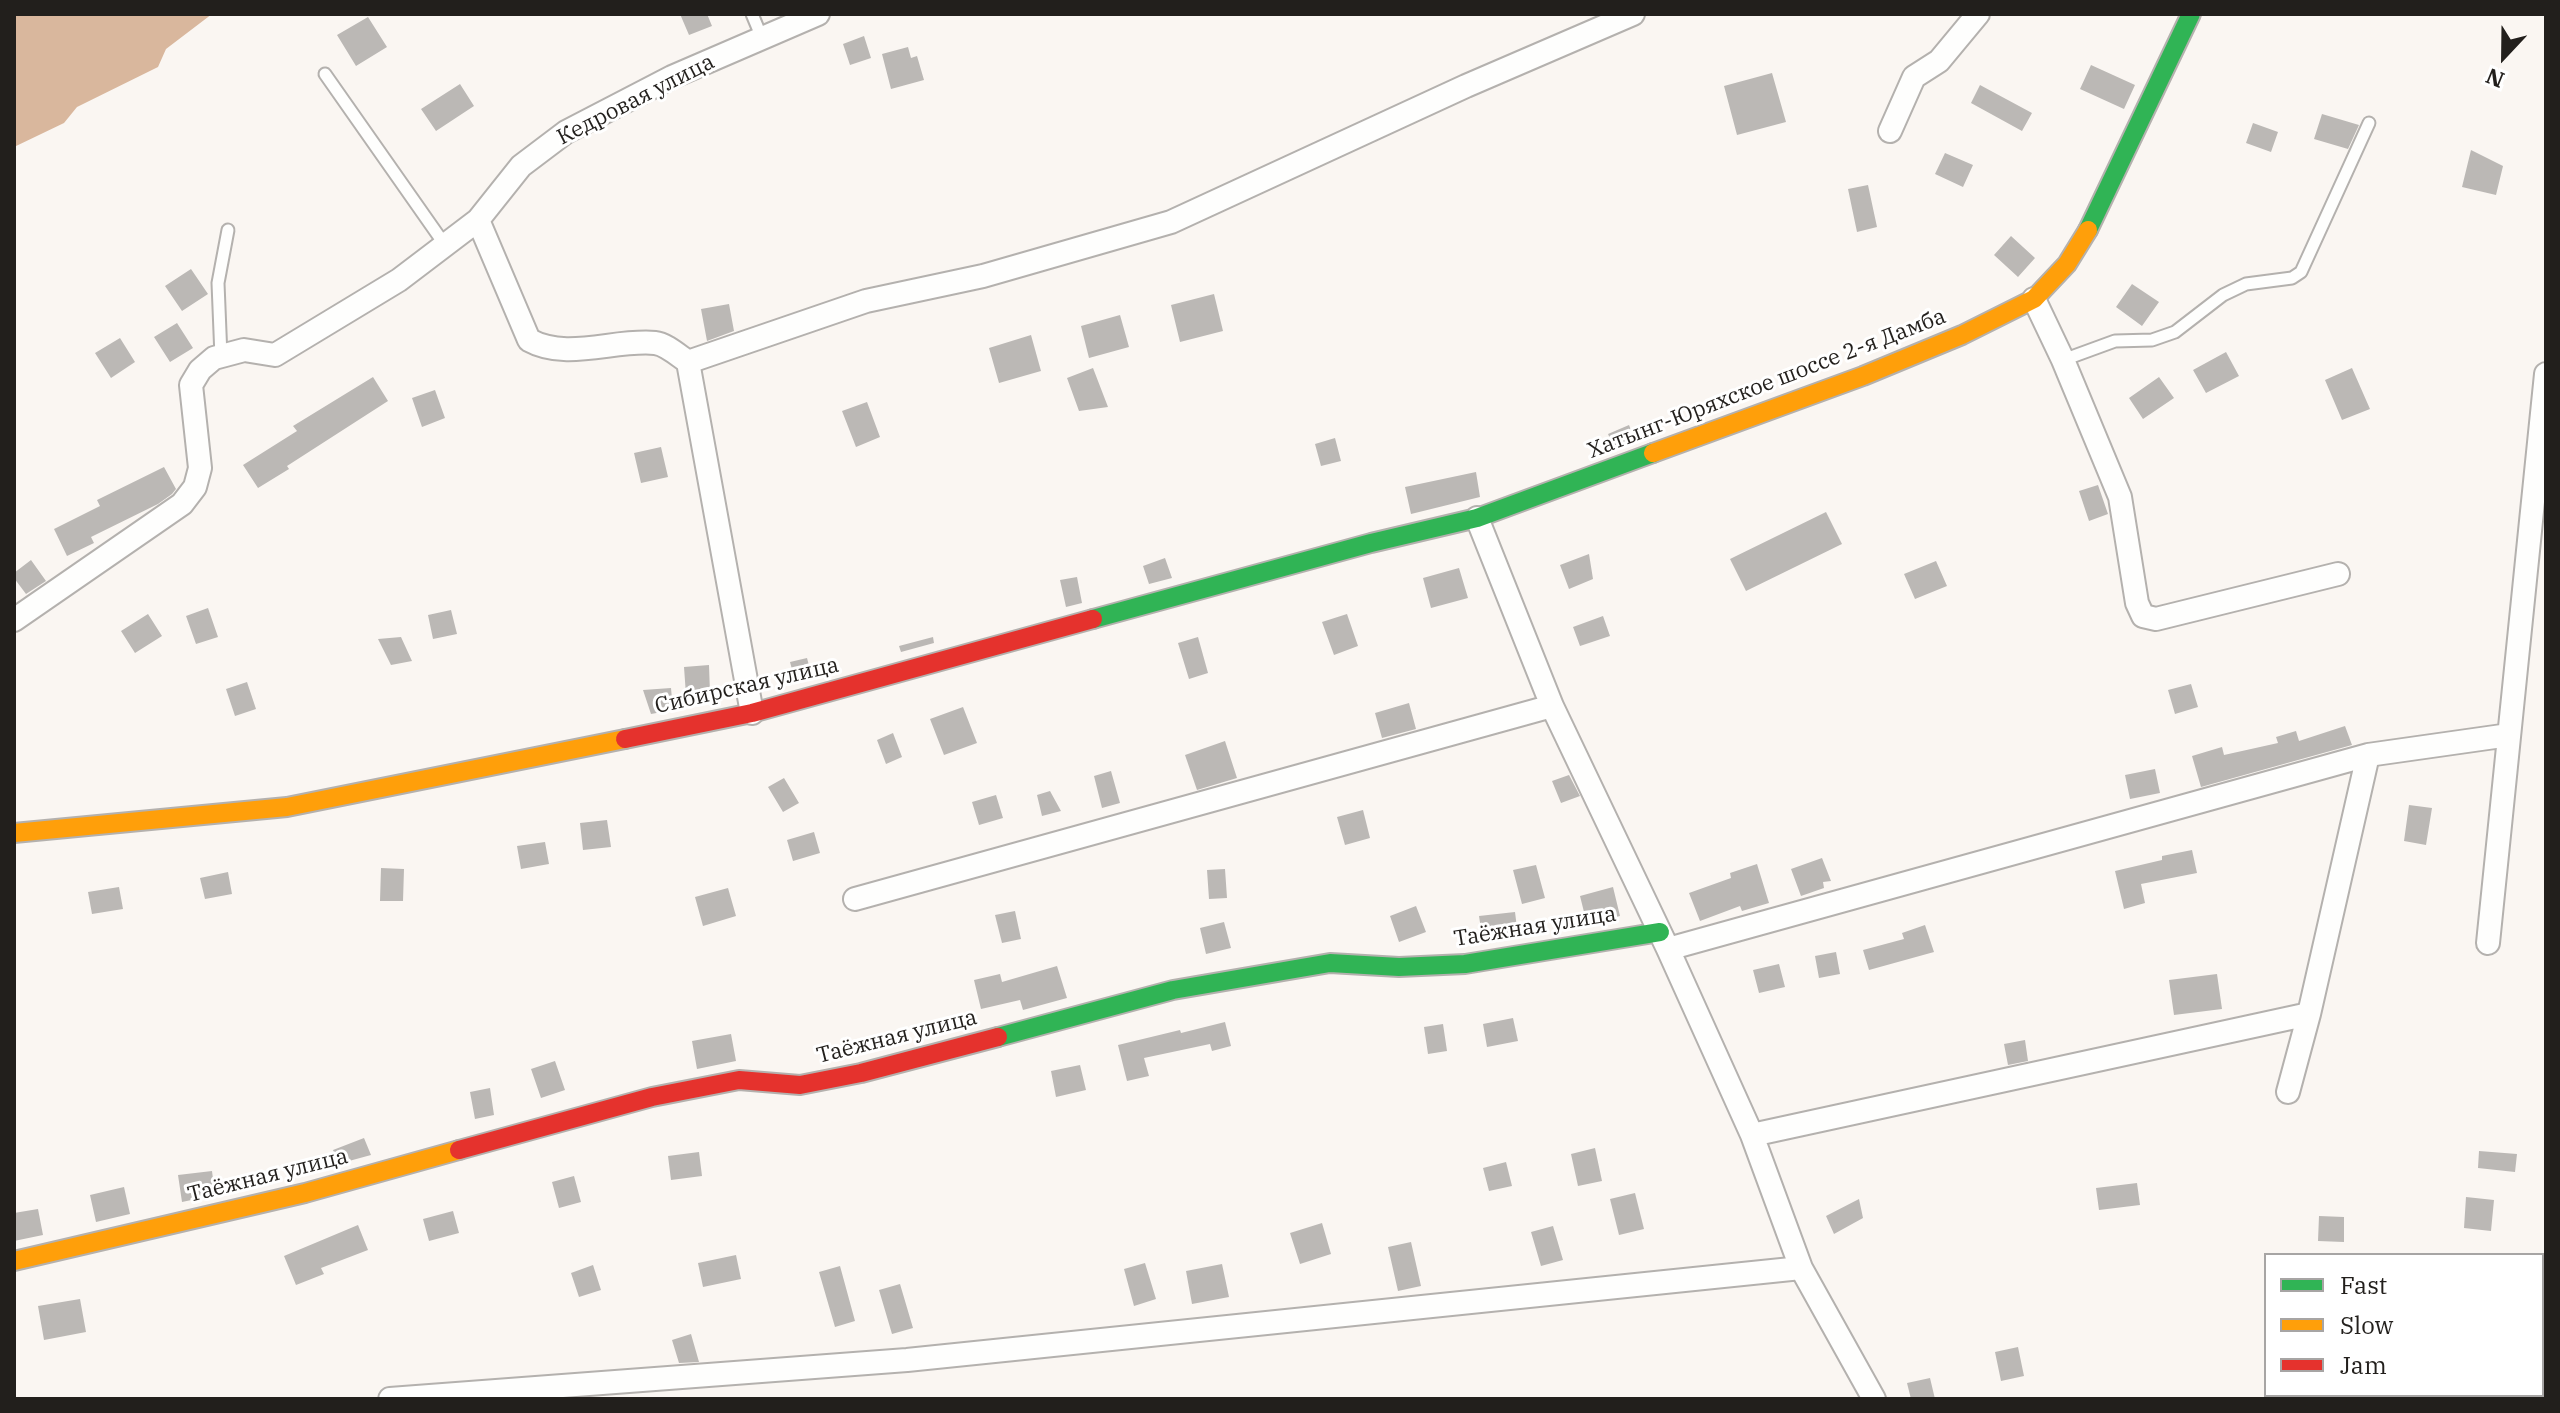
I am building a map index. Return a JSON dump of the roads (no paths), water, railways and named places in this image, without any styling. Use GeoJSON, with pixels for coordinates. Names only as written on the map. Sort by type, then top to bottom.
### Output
{"type":"FeatureCollection","features":[{"type":"Feature","properties":{"kind":"street","name":"Кедровая улица"},"geometry":{"type":"LineString","coordinates":[[221,357],[244,350],[275,355],[399,280],[478,220],[521,166],[566,132],[672,77],[818,14]]}},
{"type":"Feature","properties":{"kind":"street"},"geometry":{"type":"LineString","coordinates":[[688,362],[866,301],[983,276],[1171,222],[1466,86],[1633,14]]}},
{"type":"Feature","properties":{"kind":"street"},"geometry":{"type":"LineString","coordinates":[[1890,131],[1914,77],[1939,61],[1978,14]]}},
{"type":"Feature","properties":{"kind":"street","name":"Хатынг-Юряхское шоссе 2-я Дамба"},"geometry":{"type":"LineString","coordinates":[[1477,518],[1863,376],[1962,335],[2034,299],[2067,264],[2091,225],[2191,14]]}},
{"type":"Feature","properties":{"kind":"street"},"geometry":{"type":"LineString","coordinates":[[478,220],[529,340],[544,348],[562,349],[658,342],[688,362],[752,713]]}},
{"type":"Feature","properties":{"kind":"street"},"geometry":{"type":"LineString","coordinates":[[2034,299],[2120,497],[2137,603],[2143,616],[2156,619],[2338,574]]}},
{"type":"Feature","properties":{"kind":"street"},"geometry":{"type":"LineString","coordinates":[[14,620],[182,504],[195,487],[200,468],[191,385],[200,370],[214,358],[221,357]]}},
{"type":"Feature","properties":{"kind":"street"},"geometry":{"type":"LineString","coordinates":[[2488,943],[2546,374]]}},
{"type":"Feature","properties":{"kind":"street"},"geometry":{"type":"LineString","coordinates":[[1477,518],[1552,706],[1664,940],[1752,1135],[1801,1268],[1874,1399]]}},
{"type":"Feature","properties":{"kind":"street","name":"Сибирская улица"},"geometry":{"type":"LineString","coordinates":[[14,833],[287,807],[752,713],[1371,543],[1477,518]]}},
{"type":"Feature","properties":{"kind":"street"},"geometry":{"type":"LineString","coordinates":[[855,899],[1552,706]]}},
{"type":"Feature","properties":{"kind":"street"},"geometry":{"type":"LineString","coordinates":[[1664,940],[2368,755],[2509,735]]}},
{"type":"Feature","properties":{"kind":"street"},"geometry":{"type":"LineString","coordinates":[[2288,1092],[2309,1014],[2368,755]]}},
{"type":"Feature","properties":{"kind":"street","name":"Таёжная улица"},"geometry":{"type":"LineString","coordinates":[[14,1261],[305,1193],[652,1097],[739,1080],[800,1085],[861,1073],[1173,990],[1330,963],[1399,967],[1465,964],[1664,940]]}},
{"type":"Feature","properties":{"kind":"street"},"geometry":{"type":"LineString","coordinates":[[1752,1135],[2309,1014]]}},
{"type":"Feature","properties":{"kind":"street"},"geometry":{"type":"LineString","coordinates":[[390,1399],[907,1360],[1801,1268]]}},
{"type":"Feature","properties":{"kind":"lane"},"geometry":{"type":"LineString","coordinates":[[752,14],[762,38]]}},
{"type":"Feature","properties":{"kind":"lane"},"geometry":{"type":"LineString","coordinates":[[325,74],[445,245]]}},
{"type":"Feature","properties":{"kind":"lane"},"geometry":{"type":"LineString","coordinates":[[2063,360],[2115,341],[2152,340],[2175,332],[2223,295],[2246,284],[2292,278],[2301,272],[2369,123]]}},
{"type":"Feature","properties":{"kind":"lane"},"geometry":{"type":"LineString","coordinates":[[221,357],[218,283],[228,230]]}}]}
